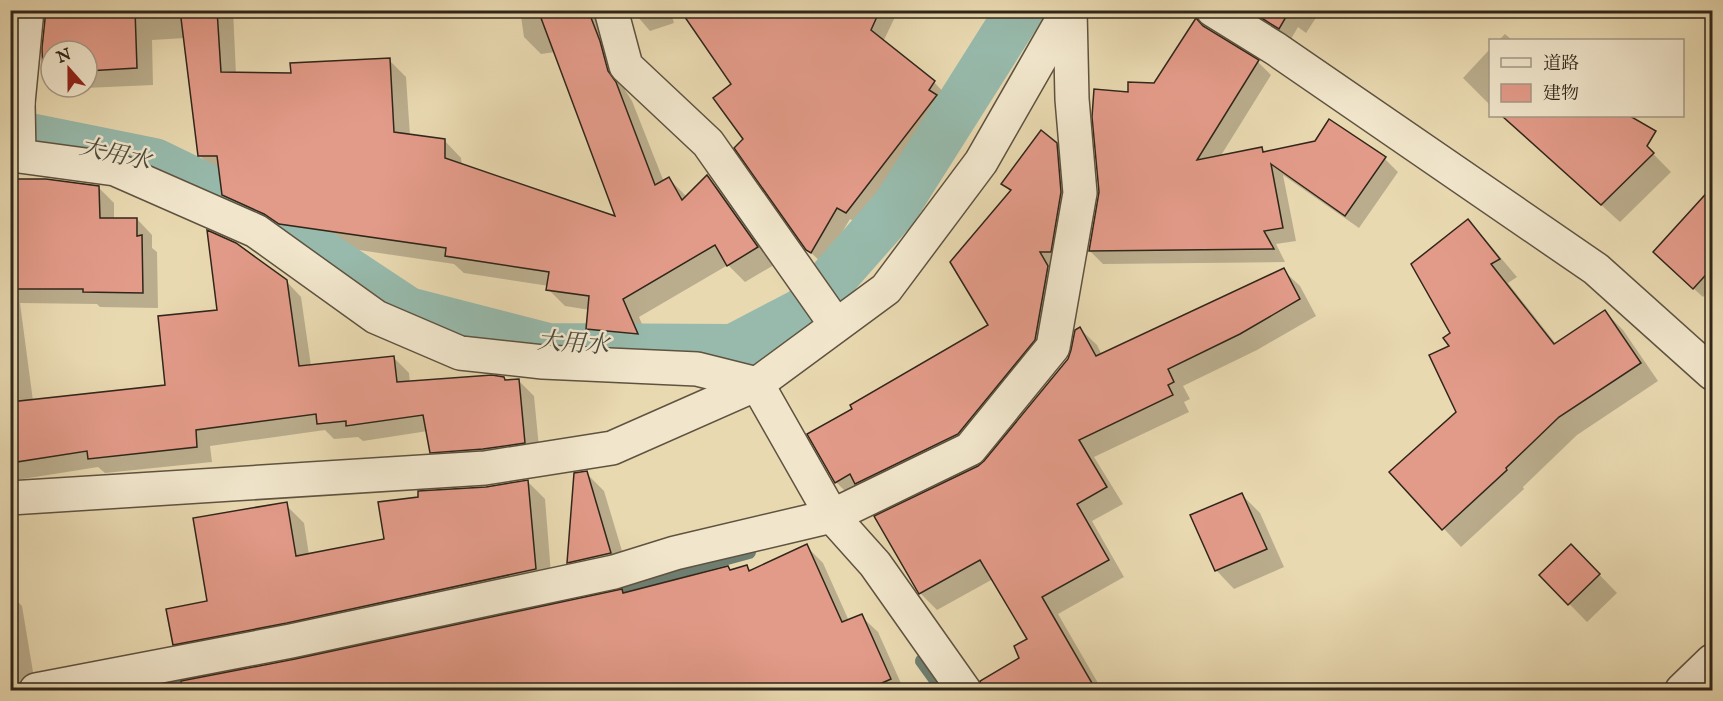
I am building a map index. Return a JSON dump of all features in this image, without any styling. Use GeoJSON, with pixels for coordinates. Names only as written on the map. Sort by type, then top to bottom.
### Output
{"type":"FeatureCollection","features":[{"type":"Feature","properties":{"kind":"street"},"geometry":{"type":"LineString","coordinates":[[27,10],[16,130],[115,169],[256,231],[376,317],[460,353],[543,362],[698,369],[757,384],[832,516],[875,564],[964,690]]}},
{"type":"Feature","properties":{"kind":"street"},"geometry":{"type":"LineString","coordinates":[[611,10],[626,66],[708,143],[821,305]]}},
{"type":"Feature","properties":{"kind":"street"},"geometry":{"type":"LineString","coordinates":[[10,498],[485,468],[612,448],[757,384],[821,305],[886,289],[981,162],[1069,10]]}},
{"type":"Feature","properties":{"kind":"street"},"geometry":{"type":"LineString","coordinates":[[36,690],[291,641],[603,574],[675,553],[832,516],[970,449],[1053,347],[1080,193],[1072,99],[1069,10]]}},
{"type":"Feature","properties":{"kind":"street"},"geometry":{"type":"LineString","coordinates":[[1213,10],[1275,49],[1596,269],[1713,373]]}},
{"type":"Feature","properties":{"kind":"street"},"geometry":{"type":"LineString","coordinates":[[1682,690],[1713,661]]}},
{"type":"Feature","properties":{"kind":"building"},"geometry":{"type":"Polygon","coordinates":[[[46,10],[135,10],[137,68],[99,70],[99,39],[43,39],[46,10]]]}},
{"type":"Feature","properties":{"kind":"building"},"geometry":{"type":"Polygon","coordinates":[[[180,10],[217,10],[221,72],[291,73],[290,63],[390,58],[394,132],[445,139],[445,158],[615,216],[538,10],[588,10],[608,71],[616,82],[655,185],[669,177],[682,200],[707,175],[758,247],[727,266],[715,245],[623,299],[638,334],[586,329],[589,296],[546,290],[549,272],[445,256],[446,248],[279,224],[264,214],[222,195],[217,156],[198,156],[180,10]]]}},
{"type":"Feature","properties":{"kind":"building"},"geometry":{"type":"Polygon","coordinates":[[[680,10],[880,10],[871,30],[935,81],[929,90],[937,95],[846,213],[837,208],[811,253],[806,250],[734,148],[743,139],[713,98],[731,84],[680,10]]]}},
{"type":"Feature","properties":{"kind":"building"},"geometry":{"type":"Polygon","coordinates":[[[1249,10],[1290,10],[1279,29],[1249,10]]]}},
{"type":"Feature","properties":{"kind":"building"},"geometry":{"type":"Polygon","coordinates":[[[1196,18],[1203,26],[1259,60],[1197,160],[1262,147],[1263,152],[1315,141],[1329,119],[1386,157],[1345,216],[1271,164],[1283,228],[1264,231],[1274,249],[1089,251],[1099,192],[1092,117],[1094,89],[1128,92],[1128,82],[1154,83],[1196,18]]]}},
{"type":"Feature","properties":{"kind":"building"},"geometry":{"type":"Polygon","coordinates":[[[1503,117],[1632,117],[1656,131],[1647,146],[1654,153],[1601,205],[1503,117]]]}},
{"type":"Feature","properties":{"kind":"building"},"geometry":{"type":"Polygon","coordinates":[[[1041,130],[1057,143],[1061,192],[1051,252],[1040,252],[1048,266],[1035,340],[958,434],[855,484],[850,474],[835,483],[807,434],[852,409],[850,405],[988,325],[950,262],[1011,190],[1001,184],[1041,130]]]}},
{"type":"Feature","properties":{"kind":"building"},"geometry":{"type":"Polygon","coordinates":[[[14,179],[46,179],[99,186],[100,218],[137,218],[137,236],[142,235],[143,293],[83,292],[83,289],[11,289],[11,209],[14,210],[14,179]]]}},
{"type":"Feature","properties":{"kind":"building"},"geometry":{"type":"Polygon","coordinates":[[[1713,186],[1713,267],[1693,289],[1653,252],[1713,186]]]}},
{"type":"Feature","properties":{"kind":"building"},"geometry":{"type":"Polygon","coordinates":[[[1468,219],[1500,259],[1491,264],[1554,344],[1605,310],[1641,363],[1559,417],[1506,468],[1507,470],[1442,530],[1389,472],[1456,412],[1429,355],[1449,346],[1443,338],[1450,333],[1411,264],[1468,219]]]}},
{"type":"Feature","properties":{"kind":"building"},"geometry":{"type":"Polygon","coordinates":[[[207,230],[236,243],[287,280],[299,366],[394,356],[397,382],[492,375],[504,377],[505,380],[519,379],[525,443],[430,453],[423,415],[346,426],[346,421],[317,424],[316,414],[196,430],[197,447],[88,459],[87,451],[10,463],[10,402],[165,385],[158,316],[217,310],[207,230]]]}},
{"type":"Feature","properties":{"kind":"building"},"geometry":{"type":"Polygon","coordinates":[[[1284,268],[1300,299],[1240,334],[1168,369],[1174,382],[1168,385],[1173,395],[1079,440],[1107,487],[1077,504],[1109,560],[1042,597],[1096,690],[982,690],[980,681],[1019,658],[1014,646],[1027,639],[980,560],[919,594],[874,516],[984,461],[1068,359],[1075,330],[1080,327],[1096,356],[1284,268]]]}},
{"type":"Feature","properties":{"kind":"building"},"geometry":{"type":"Polygon","coordinates":[[[587,471],[611,553],[567,563],[574,473],[587,471]]]}},
{"type":"Feature","properties":{"kind":"building"},"geometry":{"type":"Polygon","coordinates":[[[528,480],[536,569],[287,623],[173,645],[166,609],[207,601],[193,518],[287,502],[296,556],[384,539],[378,502],[418,497],[418,491],[486,487],[528,480]]]}},
{"type":"Feature","properties":{"kind":"building"},"geometry":{"type":"Polygon","coordinates":[[[1242,493],[1267,549],[1215,571],[1190,515],[1242,493]]]}},
{"type":"Feature","properties":{"kind":"building"},"geometry":{"type":"Polygon","coordinates":[[[807,544],[842,622],[862,614],[891,679],[866,690],[182,690],[181,681],[622,589],[623,593],[728,566],[730,570],[747,565],[749,571],[807,544]]]}},
{"type":"Feature","properties":{"kind":"building"},"geometry":{"type":"Polygon","coordinates":[[[1571,544],[1600,574],[1568,605],[1539,575],[1571,544]]]}},
{"type":"Feature","properties":{"kind":"waterway","name":"大用水"},"geometry":{"type":"LineString","coordinates":[[10,133],[154,162],[260,213],[408,311],[548,347],[733,348],[804,311],[895,208],[1020,10]]}},
{"type":"Feature","properties":{"kind":"waterway"},"geometry":{"type":"LineString","coordinates":[[617,588],[749,552]]}},
{"type":"Feature","properties":{"kind":"waterway"},"geometry":{"type":"LineString","coordinates":[[298,659],[563,600]]}},
{"type":"Feature","properties":{"kind":"waterway"},"geometry":{"type":"LineString","coordinates":[[922,661],[943,690]]}},
{"type":"Feature","properties":{"kind":"waterway"},"geometry":{"type":"LineString","coordinates":[[128,690],[235,671]]}}]}
